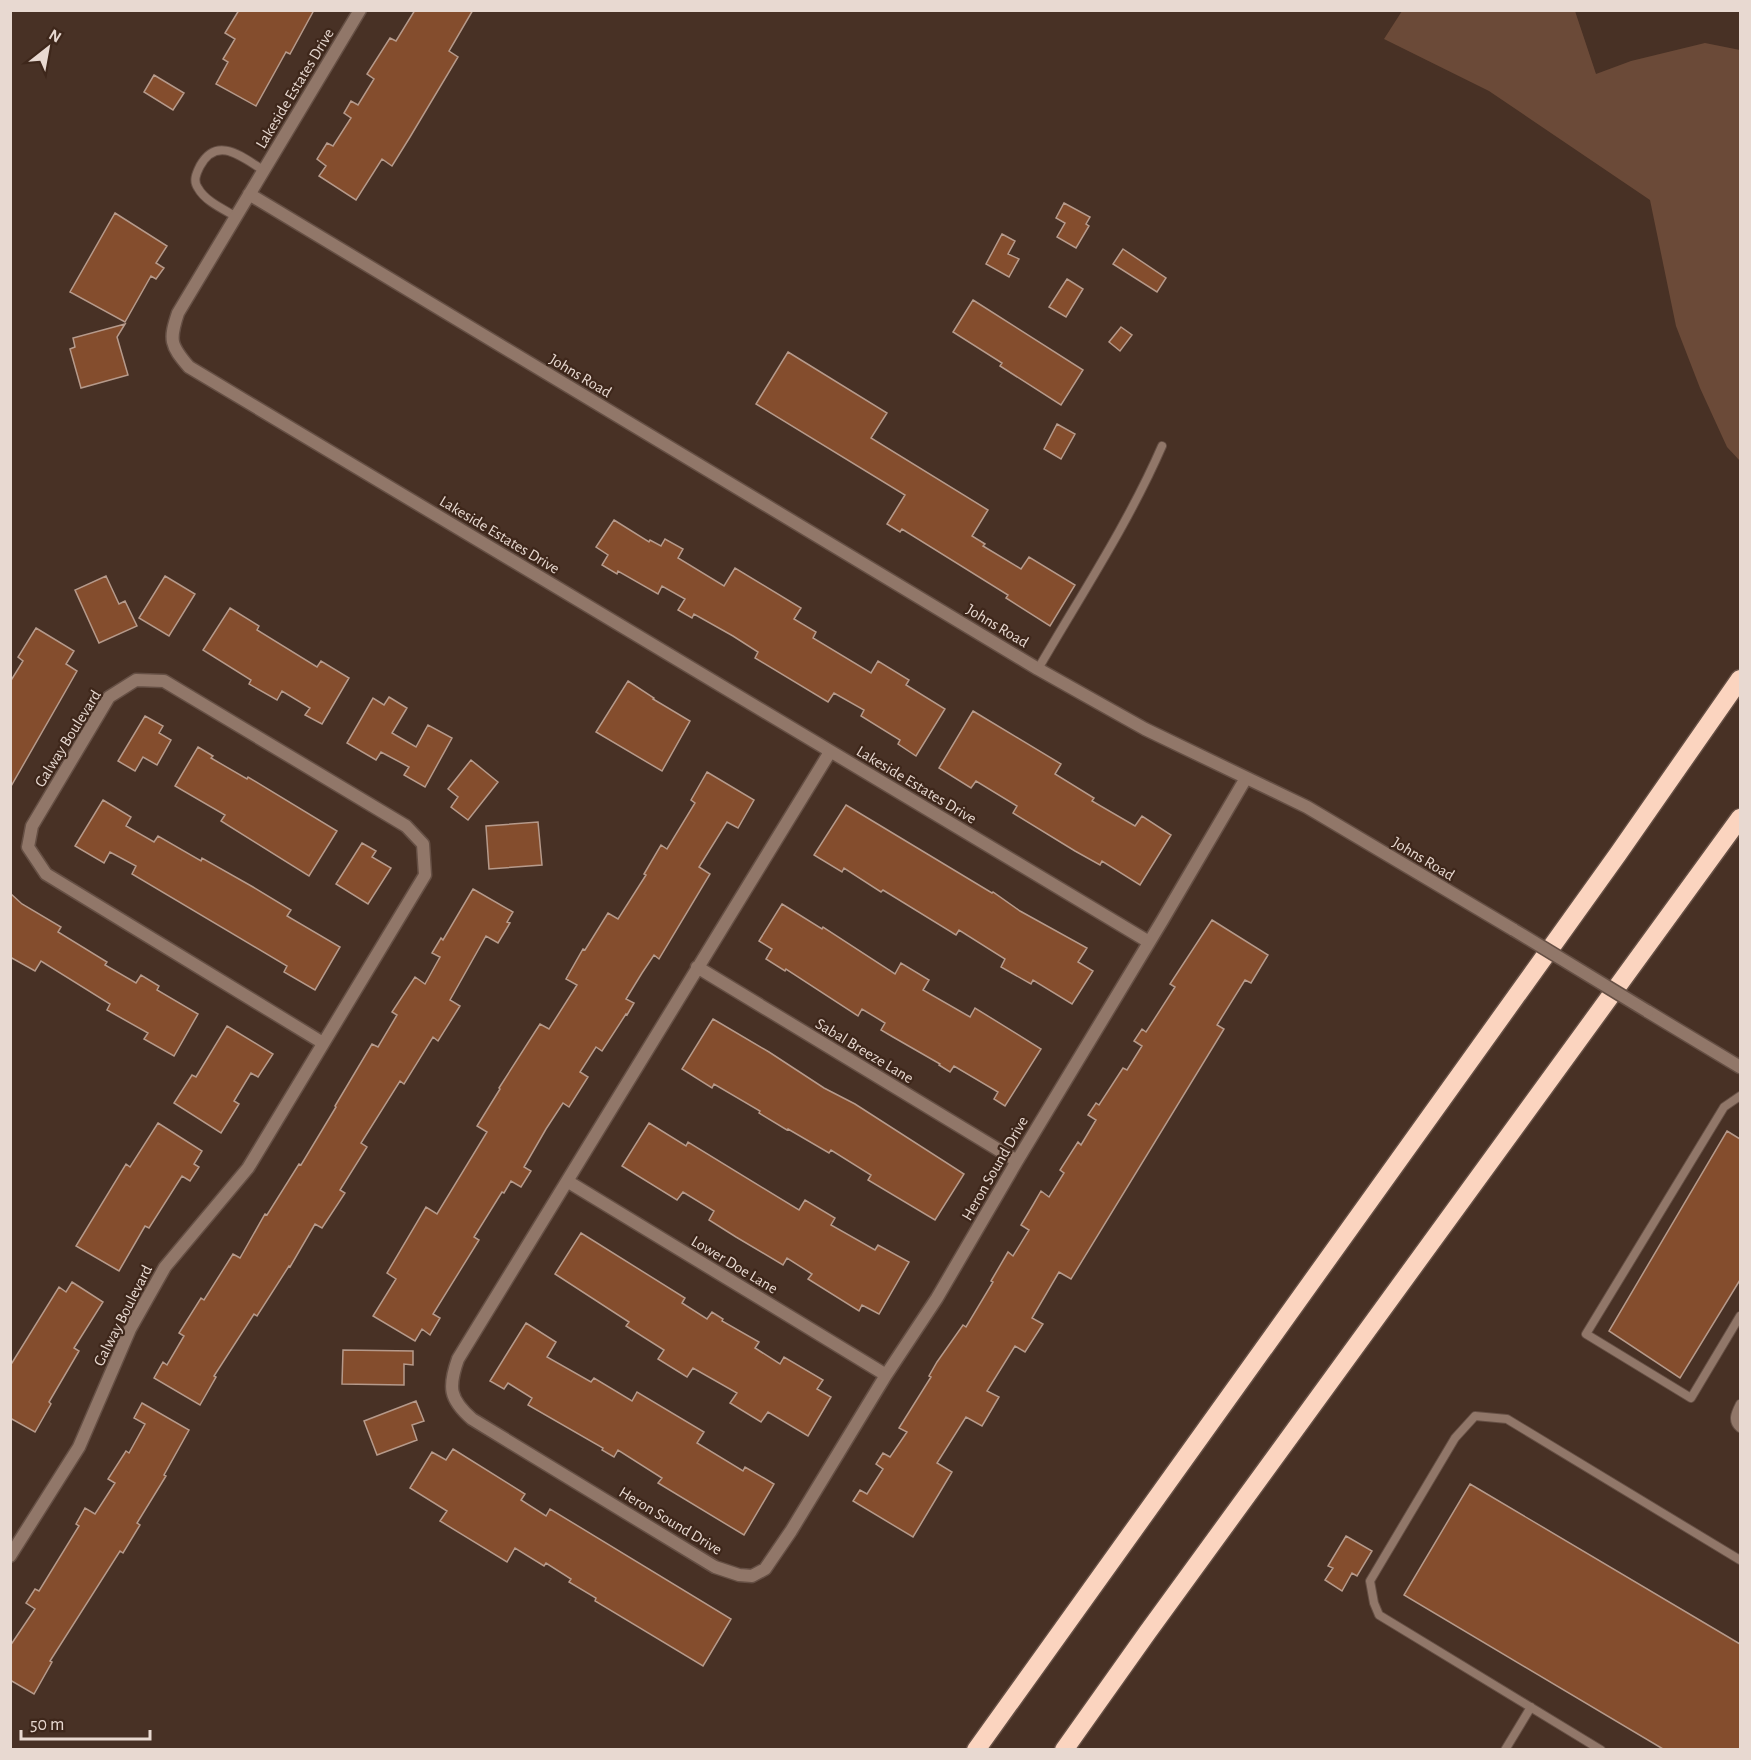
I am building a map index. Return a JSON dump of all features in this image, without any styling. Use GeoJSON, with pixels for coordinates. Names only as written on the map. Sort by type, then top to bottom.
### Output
{"type":"FeatureCollection","features":[{"type":"Feature","properties":{"kind":"highway"},"geometry":{"type":"LineString","coordinates":[[976,1749],[1618,854],[1740,679]]}},
{"type":"Feature","properties":{"kind":"highway"},"geometry":{"type":"LineString","coordinates":[[1064,1749],[1740,818]]}},
{"type":"Feature","properties":{"kind":"street","name":"Lakeside Estates Drive"},"geometry":{"type":"LineString","coordinates":[[360,10],[178,313],[171,333],[175,350],[189,367],[1149,942]]}},
{"type":"Feature","properties":{"kind":"street","name":"Johns Road"},"geometry":{"type":"LineString","coordinates":[[249,194],[1038,669],[1145,729],[1307,807],[1740,1067]]}},
{"type":"Feature","properties":{"kind":"street","name":"Galway Boulevard"},"geometry":{"type":"LineString","coordinates":[[10,1556],[79,1447],[130,1329],[165,1267],[248,1168],[425,875],[423,844],[406,826],[164,681],[136,680],[109,696],[32,826],[28,847],[46,874],[323,1043]]}},
{"type":"Feature","properties":{"kind":"street","name":"Heron Sound Drive"},"geometry":{"type":"LineString","coordinates":[[830,752],[458,1359],[451,1379],[453,1395],[458,1407],[472,1419],[715,1567],[739,1575],[752,1576],[765,1569],[791,1531],[886,1375],[937,1298],[1246,778]]}},
{"type":"Feature","properties":{"kind":"street","name":"Sabal Breeze Lane"},"geometry":{"type":"LineString","coordinates":[[697,968],[1017,1161]]}},
{"type":"Feature","properties":{"kind":"street","name":"Lower Doe Lane"},"geometry":{"type":"LineString","coordinates":[[567,1181],[886,1375]]}},
{"type":"Feature","properties":{"kind":"lane"},"geometry":{"type":"LineString","coordinates":[[236,216],[208,200],[198,189],[196,175],[206,157],[216,150],[233,152],[263,170]]}},
{"type":"Feature","properties":{"kind":"lane"},"geometry":{"type":"LineString","coordinates":[[1038,669],[1122,529],[1162,446]]}},
{"type":"Feature","properties":{"kind":"lane"},"geometry":{"type":"LineString","coordinates":[[1740,1096],[1724,1107],[1586,1334],[1691,1398],[1740,1316]]}},
{"type":"Feature","properties":{"kind":"lane"},"geometry":{"type":"LineString","coordinates":[[1740,1404],[1735,1413],[1735,1419],[1740,1428]]}},
{"type":"Feature","properties":{"kind":"lane"},"geometry":{"type":"LineString","coordinates":[[1600,1749],[1379,1615],[1370,1581],[1455,1438],[1475,1416],[1507,1419],[1740,1560]]}},
{"type":"Feature","properties":{"kind":"lane"},"geometry":{"type":"LineString","coordinates":[[1505,1749],[1531,1707]]}},
{"type":"Feature","properties":{"kind":"shaded area"},"geometry":{"type":"Polygon","coordinates":[[[1402,11],[1575,11],[1596,74],[1631,61],[1705,43],[1740,50],[1740,461],[1727,447],[1700,388],[1676,326],[1650,200],[1489,91],[1384,39],[1402,11]]]}},
{"type":"Feature","properties":{"kind":"building"},"geometry":{"type":"Polygon","coordinates":[[[239,10],[314,10],[290,54],[286,52],[256,106],[216,84],[228,62],[223,59],[235,39],[225,33],[239,10]]]}},
{"type":"Feature","properties":{"kind":"building"},"geometry":{"type":"Polygon","coordinates":[[[415,10],[473,10],[449,51],[458,57],[410,137],[392,166],[382,159],[356,200],[319,176],[326,166],[317,159],[327,143],[333,146],[351,118],[344,113],[351,101],[358,105],[374,79],[367,74],[390,38],[396,41],[415,10]]]}},
{"type":"Feature","properties":{"kind":"building"},"geometry":{"type":"Polygon","coordinates":[[[154,75],[184,93],[173,110],[144,92],[154,75]]]}},
{"type":"Feature","properties":{"kind":"building"},"geometry":{"type":"Polygon","coordinates":[[[1064,203],[1090,217],[1086,224],[1089,226],[1076,248],[1057,237],[1065,223],[1056,218],[1064,203]]]}},
{"type":"Feature","properties":{"kind":"building"},"geometry":{"type":"Polygon","coordinates":[[[115,213],[167,246],[156,263],[164,268],[156,279],[151,276],[125,322],[70,292],[115,213]]]}},
{"type":"Feature","properties":{"kind":"building"},"geometry":{"type":"Polygon","coordinates":[[[1002,234],[1015,241],[1008,254],[1019,259],[1009,277],[986,264],[1002,234]]]}},
{"type":"Feature","properties":{"kind":"building"},"geometry":{"type":"Polygon","coordinates":[[[1123,249],[1166,278],[1157,292],[1113,264],[1123,249]]]}},
{"type":"Feature","properties":{"kind":"building"},"geometry":{"type":"Polygon","coordinates":[[[1067,279],[1083,289],[1066,317],[1049,307],[1067,279]]]}},
{"type":"Feature","properties":{"kind":"building"},"geometry":{"type":"Polygon","coordinates":[[[973,300],[1083,370],[1061,405],[1000,366],[1002,363],[953,332],[973,300]]]}},
{"type":"Feature","properties":{"kind":"building"},"geometry":{"type":"Polygon","coordinates":[[[125,324],[117,337],[128,375],[81,388],[70,349],[75,347],[73,338],[125,324]]]}},
{"type":"Feature","properties":{"kind":"building"},"geometry":{"type":"Polygon","coordinates":[[[1121,327],[1132,335],[1120,351],[1109,342],[1121,327]]]}},
{"type":"Feature","properties":{"kind":"building"},"geometry":{"type":"Polygon","coordinates":[[[788,352],[887,413],[871,438],[988,510],[972,536],[985,544],[983,546],[1021,569],[1029,557],[1075,585],[1050,626],[1006,598],[1008,595],[902,529],[900,532],[887,524],[905,495],[756,404],[788,352]]]}},
{"type":"Feature","properties":{"kind":"building"},"geometry":{"type":"Polygon","coordinates":[[[1057,424],[1075,434],[1061,459],[1044,449],[1057,424]]]}},
{"type":"Feature","properties":{"kind":"building"},"geometry":{"type":"Polygon","coordinates":[[[614,520],[649,542],[650,540],[661,546],[665,539],[683,549],[678,558],[724,586],[735,568],[801,608],[794,619],[816,632],[813,638],[871,673],[878,661],[909,680],[906,685],[945,709],[916,756],[898,744],[900,740],[861,716],[864,710],[834,693],[828,702],[755,658],[758,652],[733,636],[694,614],[692,618],[678,610],[685,599],[662,586],[658,594],[618,571],[617,574],[602,565],[608,555],[596,547],[614,520]]]}},
{"type":"Feature","properties":{"kind":"building"},"geometry":{"type":"Polygon","coordinates":[[[106,576],[119,604],[125,601],[137,626],[99,643],[75,590],[106,576]]]}},
{"type":"Feature","properties":{"kind":"building"},"geometry":{"type":"Polygon","coordinates":[[[165,576],[195,594],[169,636],[139,618],[165,576]]]}},
{"type":"Feature","properties":{"kind":"building"},"geometry":{"type":"Polygon","coordinates":[[[230,608],[259,626],[257,630],[317,667],[321,661],[349,678],[322,724],[305,715],[310,708],[282,691],[277,700],[249,684],[251,680],[203,650],[230,608]]]}},
{"type":"Feature","properties":{"kind":"building"},"geometry":{"type":"Polygon","coordinates":[[[36,628],[74,651],[66,664],[77,671],[10,788],[10,682],[23,661],[18,657],[36,628]]]}},
{"type":"Feature","properties":{"kind":"building"},"geometry":{"type":"Polygon","coordinates":[[[628,681],[690,721],[662,771],[596,732],[628,681]]]}},
{"type":"Feature","properties":{"kind":"building"},"geometry":{"type":"Polygon","coordinates":[[[389,697],[407,708],[392,733],[416,747],[428,725],[452,738],[425,787],[404,775],[409,767],[381,752],[376,760],[347,743],[373,698],[384,705],[389,697]]]}},
{"type":"Feature","properties":{"kind":"building"},"geometry":{"type":"Polygon","coordinates":[[[973,711],[1061,764],[1055,774],[1094,798],[1092,801],[1135,826],[1142,816],[1171,835],[1140,885],[1102,861],[1100,865],[1075,851],[1013,813],[1017,806],[976,781],[971,788],[939,768],[973,711]]]}},
{"type":"Feature","properties":{"kind":"building"},"geometry":{"type":"Polygon","coordinates":[[[145,716],[163,726],[159,733],[171,740],[157,765],[143,757],[135,771],[118,761],[145,716]]]}},
{"type":"Feature","properties":{"kind":"building"},"geometry":{"type":"Polygon","coordinates":[[[198,747],[213,756],[211,758],[247,779],[248,777],[337,831],[309,876],[221,821],[225,815],[175,786],[198,747]]]}},
{"type":"Feature","properties":{"kind":"building"},"geometry":{"type":"Polygon","coordinates":[[[471,760],[498,782],[468,820],[451,807],[458,797],[448,789],[471,760]]]}},
{"type":"Feature","properties":{"kind":"building"},"geometry":{"type":"Polygon","coordinates":[[[707,772],[754,800],[738,828],[727,822],[699,867],[710,874],[659,959],[654,955],[626,999],[634,1003],[627,1015],[602,1051],[596,1047],[580,1072],[588,1077],[569,1107],[563,1103],[546,1129],[524,1167],[531,1171],[521,1187],[511,1181],[474,1237],[479,1240],[433,1314],[440,1318],[430,1335],[422,1329],[415,1341],[373,1316],[396,1279],[387,1273],[426,1207],[437,1214],[487,1132],[477,1126],[499,1088],[540,1024],[549,1029],[577,985],[566,979],[583,949],[585,950],[608,913],[618,919],[646,875],[644,874],[661,845],[667,849],[695,803],[691,800],[707,772]]]}},
{"type":"Feature","properties":{"kind":"building"},"geometry":{"type":"Polygon","coordinates":[[[103,800],[131,817],[126,826],[154,842],[158,836],[201,861],[202,858],[291,910],[287,916],[340,947],[315,990],[284,972],[287,966],[132,874],[136,866],[110,852],[104,863],[75,846],[103,800]]]}},
{"type":"Feature","properties":{"kind":"building"},"geometry":{"type":"Polygon","coordinates":[[[846,805],[993,892],[1020,911],[1087,948],[1078,962],[1093,971],[1072,1004],[1033,980],[1031,984],[1001,967],[1005,959],[959,930],[956,935],[844,868],[842,872],[814,855],[846,805]]]}},
{"type":"Feature","properties":{"kind":"building"},"geometry":{"type":"Polygon","coordinates":[[[538,822],[542,865],[489,869],[486,826],[538,822]]]}},
{"type":"Feature","properties":{"kind":"building"},"geometry":{"type":"Polygon","coordinates":[[[362,843],[376,851],[372,857],[391,868],[368,904],[336,884],[362,843]]]}},
{"type":"Feature","properties":{"kind":"building"},"geometry":{"type":"Polygon","coordinates":[[[473,889],[513,912],[507,922],[510,923],[498,943],[486,936],[450,1000],[460,1006],[438,1041],[433,1037],[404,1084],[400,1081],[361,1143],[367,1147],[340,1190],[345,1193],[322,1228],[315,1224],[290,1267],[257,1316],[254,1314],[214,1376],[216,1377],[200,1405],[154,1378],[163,1362],[167,1365],[184,1336],[179,1333],[201,1298],[204,1300],[233,1254],[240,1258],[265,1214],[267,1215],[299,1164],[301,1165],[372,1044],[378,1047],[397,1015],[392,1012],[415,977],[425,984],[440,957],[432,953],[441,938],[443,940],[473,889]]]}},
{"type":"Feature","properties":{"kind":"building"},"geometry":{"type":"Polygon","coordinates":[[[10,893],[22,904],[61,927],[58,932],[107,962],[105,965],[136,983],[141,975],[159,986],[157,990],[198,1014],[174,1056],[144,1039],[148,1033],[107,1010],[110,1004],[41,961],[35,971],[10,957],[10,893]]]}},
{"type":"Feature","properties":{"kind":"building"},"geometry":{"type":"Polygon","coordinates":[[[782,904],[822,929],[823,927],[895,974],[901,963],[929,980],[923,990],[970,1017],[975,1008],[1041,1049],[1005,1106],[994,1099],[998,1092],[954,1066],[950,1072],[881,1030],[885,1023],[862,1009],[858,1016],[786,969],[785,971],[766,959],[772,949],[759,941],[782,904]]]}},
{"type":"Feature","properties":{"kind":"building"},"geometry":{"type":"Polygon","coordinates":[[[1212,920],[1268,955],[1251,983],[1245,980],[1217,1025],[1224,1029],[1071,1279],[1059,1272],[1032,1318],[1043,1324],[1025,1352],[1015,1346],[987,1391],[999,1397],[982,1426],[966,1417],[937,1463],[952,1472],[913,1537],[853,1501],[860,1490],[867,1494],[883,1469],[876,1464],[883,1453],[890,1457],[907,1432],[899,1428],[931,1377],[929,1376],[937,1362],[963,1325],[966,1327],[1008,1252],[1013,1256],[1029,1230],[1021,1225],[1041,1191],[1049,1197],[1064,1173],[1060,1170],[1078,1142],[1081,1145],[1096,1120],[1088,1115],[1096,1103],[1099,1105],[1123,1068],[1127,1070],[1142,1046],[1134,1041],[1142,1029],[1146,1032],[1175,987],[1170,984],[1212,920]]]}},
{"type":"Feature","properties":{"kind":"building"},"geometry":{"type":"Polygon","coordinates":[[[713,1019],[824,1088],[855,1104],[964,1174],[935,1220],[868,1180],[871,1175],[831,1150],[829,1153],[787,1130],[714,1084],[712,1088],[682,1069],[713,1019]]]}},
{"type":"Feature","properties":{"kind":"building"},"geometry":{"type":"Polygon","coordinates":[[[227,1026],[273,1054],[258,1077],[251,1073],[234,1101],[239,1104],[221,1133],[174,1103],[192,1075],[196,1077],[227,1026]]]}},
{"type":"Feature","properties":{"kind":"building"},"geometry":{"type":"Polygon","coordinates":[[[158,1123],[202,1151],[194,1164],[199,1167],[190,1181],[182,1176],[149,1228],[145,1226],[119,1271],[76,1246],[126,1164],[130,1167],[158,1123]]]}},
{"type":"Feature","properties":{"kind":"building"},"geometry":{"type":"Polygon","coordinates":[[[649,1123],[686,1146],[688,1142],[799,1210],[805,1200],[835,1218],[831,1225],[875,1250],[878,1245],[909,1262],[879,1314],[862,1305],[859,1311],[808,1279],[812,1274],[787,1258],[783,1265],[736,1237],[709,1220],[714,1211],[683,1192],[677,1200],[622,1166],[649,1123]]]}},
{"type":"Feature","properties":{"kind":"building"},"geometry":{"type":"Polygon","coordinates":[[[1727,1131],[1740,1139],[1740,1280],[1680,1378],[1609,1331],[1727,1131]]]}},
{"type":"Feature","properties":{"kind":"building"},"geometry":{"type":"Polygon","coordinates":[[[581,1233],[685,1298],[682,1303],[707,1319],[712,1312],[723,1319],[722,1321],[759,1342],[755,1348],[780,1364],[784,1357],[823,1380],[817,1389],[831,1397],[808,1436],[768,1412],[761,1422],[730,1403],[737,1393],[693,1368],[687,1377],[658,1359],[664,1350],[626,1326],[629,1322],[555,1274],[581,1233]]]}},
{"type":"Feature","properties":{"kind":"building"},"geometry":{"type":"Polygon","coordinates":[[[72,1282],[103,1302],[74,1348],[79,1351],[49,1402],[51,1404],[35,1432],[10,1418],[10,1366],[59,1287],[66,1292],[72,1282]]]}},
{"type":"Feature","properties":{"kind":"building"},"geometry":{"type":"Polygon","coordinates":[[[526,1323],[556,1342],[547,1357],[591,1382],[594,1378],[632,1401],[637,1392],[704,1432],[697,1443],[743,1471],[745,1467],[774,1484],[744,1535],[658,1483],[662,1478],[618,1450],[614,1457],[602,1450],[603,1448],[528,1405],[532,1398],[508,1383],[504,1389],[490,1381],[526,1323]]]}},
{"type":"Feature","properties":{"kind":"building"},"geometry":{"type":"Polygon","coordinates":[[[343,1350],[413,1351],[413,1365],[404,1364],[404,1385],[342,1384],[343,1350]]]}},
{"type":"Feature","properties":{"kind":"building"},"geometry":{"type":"Polygon","coordinates":[[[416,1401],[424,1421],[412,1425],[417,1440],[377,1455],[364,1421],[416,1401]]]}},
{"type":"Feature","properties":{"kind":"building"},"geometry":{"type":"Polygon","coordinates":[[[142,1403],[189,1430],[164,1475],[166,1476],[137,1523],[140,1525],[123,1553],[120,1551],[50,1661],[52,1662],[34,1694],[10,1680],[10,1646],[35,1609],[26,1603],[35,1589],[39,1591],[79,1526],[76,1524],[85,1508],[95,1514],[115,1483],[108,1479],[126,1451],[129,1453],[145,1424],[134,1418],[142,1403]]]}},
{"type":"Feature","properties":{"kind":"building"},"geometry":{"type":"Polygon","coordinates":[[[453,1449],[525,1494],[521,1500],[546,1516],[550,1509],[731,1619],[703,1666],[595,1601],[596,1598],[569,1582],[571,1579],[546,1563],[544,1566],[515,1548],[507,1562],[440,1521],[447,1511],[410,1488],[432,1452],[446,1460],[453,1449]]]}},
{"type":"Feature","properties":{"kind":"building"},"geometry":{"type":"Polygon","coordinates":[[[1470,1484],[1740,1644],[1740,1749],[1663,1749],[1404,1595],[1470,1484]]]}},
{"type":"Feature","properties":{"kind":"building"},"geometry":{"type":"Polygon","coordinates":[[[1346,1536],[1372,1551],[1357,1576],[1352,1573],[1342,1591],[1325,1580],[1333,1568],[1328,1566],[1346,1536]]]}}]}
